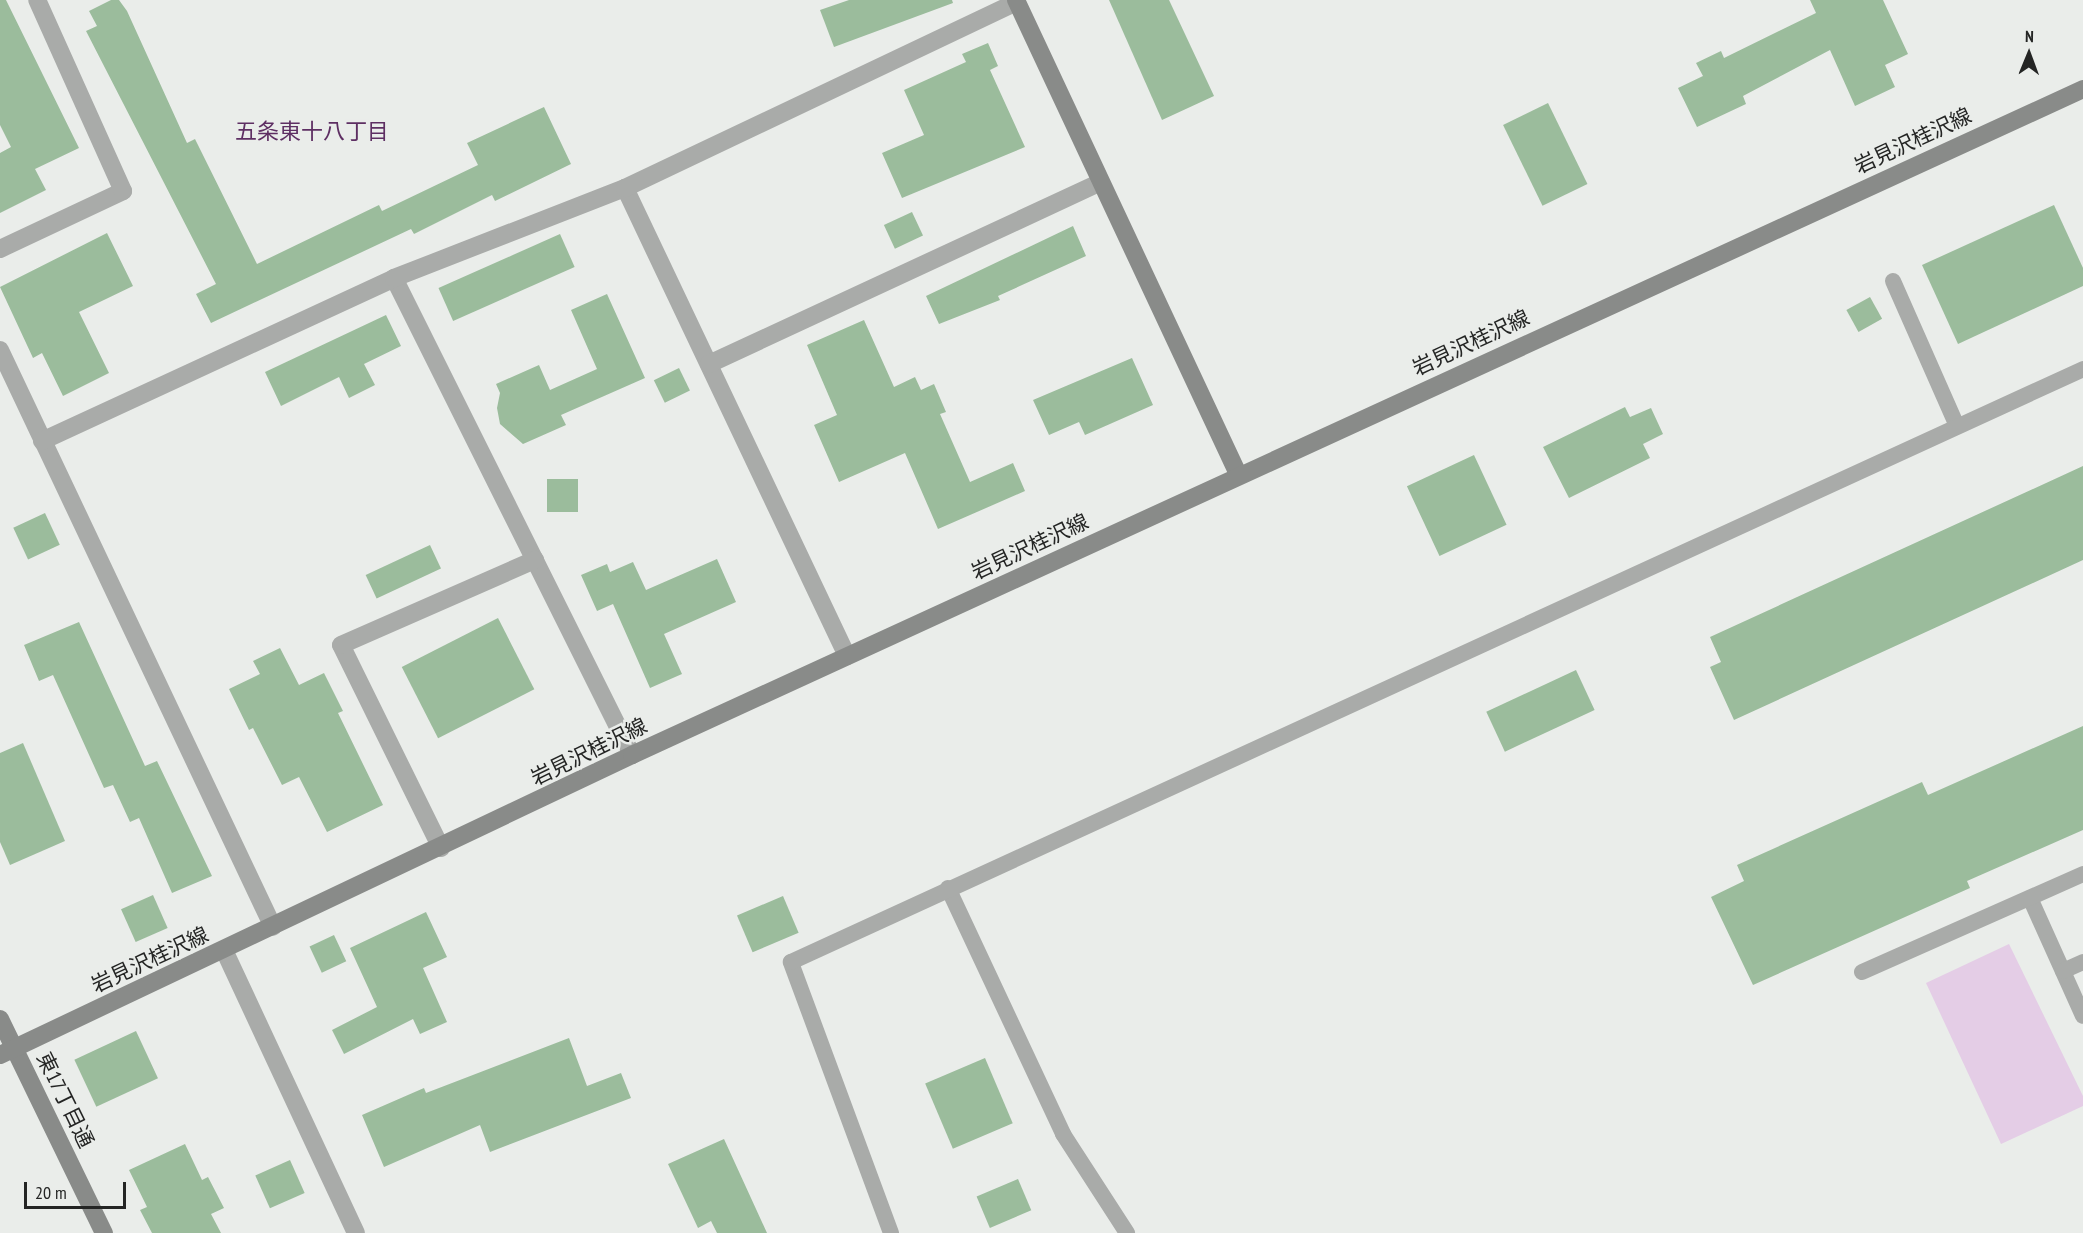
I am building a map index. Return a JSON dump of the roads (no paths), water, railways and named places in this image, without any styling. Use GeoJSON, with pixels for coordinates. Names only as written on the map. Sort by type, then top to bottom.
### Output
{"type":"FeatureCollection","features":[{"type":"Feature","properties":{"kind":"main road"},"geometry":{"type":"LineString","coordinates":[[1017,1],[1099,183],[1238,474]]}},
{"type":"Feature","properties":{"kind":"main road","name":"岩見沢桂沢線"},"geometry":{"type":"LineString","coordinates":[[7,1052],[441,848],[632,755],[1238,474],[2083,88]]}},
{"type":"Feature","properties":{"kind":"main road","name":"東17丁目通"},"geometry":{"type":"LineString","coordinates":[[0,1019],[7,1052],[104,1233]]}},
{"type":"Feature","properties":{"kind":"street"},"geometry":{"type":"LineString","coordinates":[[0,249],[123,191],[37,0]]}},
{"type":"Feature","properties":{"kind":"street"},"geometry":{"type":"LineString","coordinates":[[42,441],[394,278],[625,188],[1017,1]]}},
{"type":"Feature","properties":{"kind":"street"},"geometry":{"type":"LineString","coordinates":[[709,364],[1099,183]]}},
{"type":"Feature","properties":{"kind":"street"},"geometry":{"type":"LineString","coordinates":[[625,188],[847,656]]}},
{"type":"Feature","properties":{"kind":"street"},"geometry":{"type":"LineString","coordinates":[[394,278],[632,755]]}},
{"type":"Feature","properties":{"kind":"street"},"geometry":{"type":"LineString","coordinates":[[0,350],[273,927]]}},
{"type":"Feature","properties":{"kind":"street"},"geometry":{"type":"LineString","coordinates":[[441,848],[341,645],[535,560]]}},
{"type":"Feature","properties":{"kind":"street"},"geometry":{"type":"LineString","coordinates":[[224,950],[356,1233]]}},
{"type":"Feature","properties":{"kind":"lane"},"geometry":{"type":"LineString","coordinates":[[1893,281],[1957,426]]}},
{"type":"Feature","properties":{"kind":"lane"},"geometry":{"type":"LineString","coordinates":[[891,1233],[791,962],[2083,369]]}},
{"type":"Feature","properties":{"kind":"lane"},"geometry":{"type":"LineString","coordinates":[[1862,972],[2083,874]]}},
{"type":"Feature","properties":{"kind":"lane"},"geometry":{"type":"LineString","coordinates":[[948,888],[1063,1134],[1127,1233]]}},
{"type":"Feature","properties":{"kind":"lane"},"geometry":{"type":"LineString","coordinates":[[2030,898],[2083,1016]]}},
{"type":"Feature","properties":{"kind":"lane"},"geometry":{"type":"LineString","coordinates":[[2063,971],[2083,962]]}},
{"type":"Feature","properties":{"kind":"district","name":"五条東十八丁目"},"geometry":{"type":"Point","coordinates":[312,132]}}]}
